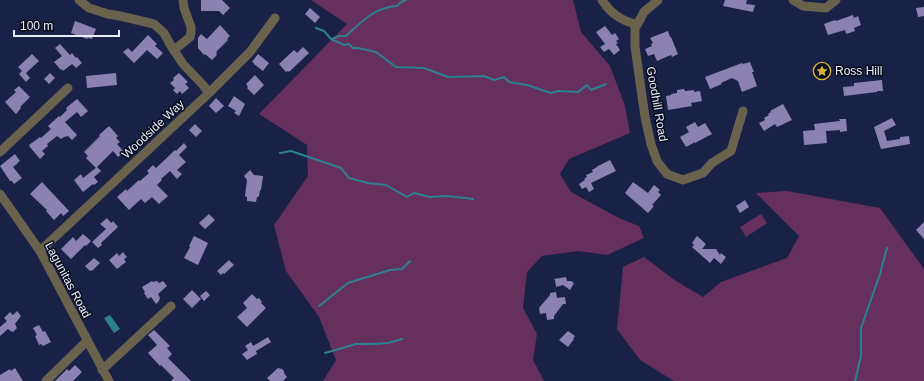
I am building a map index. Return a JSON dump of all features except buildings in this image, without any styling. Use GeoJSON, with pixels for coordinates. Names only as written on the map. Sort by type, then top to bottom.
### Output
{"type":"FeatureCollection","features":[{"type":"Feature","properties":{"kind":"street"},"geometry":{"type":"LineString","coordinates":[[80,0],[89,8],[108,14],[154,24],[164,33],[183,64],[209,93]]}},
{"type":"Feature","properties":{"kind":"street"},"geometry":{"type":"LineString","coordinates":[[174,50],[190,37],[191,32],[191,27],[184,8],[183,0]]}},
{"type":"Feature","properties":{"kind":"street"},"geometry":{"type":"LineString","coordinates":[[602,0],[614,15],[626,22],[637,25],[644,12],[658,0]]}},
{"type":"Feature","properties":{"kind":"street"},"geometry":{"type":"LineString","coordinates":[[793,0],[803,6],[826,8],[836,0]]}},
{"type":"Feature","properties":{"kind":"street","name":"Woodside Way"},"geometry":{"type":"LineString","coordinates":[[40,251],[209,93],[250,52],[275,18]]}},
{"type":"Feature","properties":{"kind":"street","name":"Goodhill Road"},"geometry":{"type":"LineString","coordinates":[[637,25],[635,28],[636,47],[645,117],[651,144],[657,161],[667,174],[683,180],[702,173],[712,163],[731,151],[743,111]]}},
{"type":"Feature","properties":{"kind":"street"},"geometry":{"type":"LineString","coordinates":[[0,152],[68,88]]}},
{"type":"Feature","properties":{"kind":"street","name":"Lagunitas Road"},"geometry":{"type":"LineString","coordinates":[[0,194],[40,251],[109,381]]}},
{"type":"Feature","properties":{"kind":"street"},"geometry":{"type":"LineString","coordinates":[[102,370],[171,306]]}},
{"type":"Feature","properties":{"kind":"street"},"geometry":{"type":"LineString","coordinates":[[46,381],[87,341]]}},
{"type":"Feature","properties":{"kind":"shaded area"},"geometry":{"type":"Polygon","coordinates":[[[311,0],[573,0],[581,32],[610,66],[625,106],[630,133],[569,159],[560,174],[571,192],[619,218],[639,226],[644,238],[607,255],[578,251],[542,256],[527,272],[523,308],[537,334],[533,360],[544,381],[323,381],[336,360],[319,317],[286,271],[274,225],[308,176],[307,145],[259,114],[347,24],[311,0]]]}},
{"type":"Feature","properties":{"kind":"shaded area"},"geometry":{"type":"Polygon","coordinates":[[[787,191],[880,208],[924,269],[924,381],[674,381],[640,360],[617,329],[623,267],[644,257],[676,281],[703,297],[721,282],[787,258],[799,236],[756,193],[787,191]]]}},
{"type":"Feature","properties":{"kind":"shaded area"},"geometry":{"type":"Polygon","coordinates":[[[761,214],[767,223],[746,237],[740,227],[761,214]]]}},
{"type":"Feature","properties":{"kind":"shaded area"},"geometry":{"type":"Polygon","coordinates":[[[110,315],[120,329],[114,333],[104,318],[110,315]]]}},
{"type":"Feature","properties":{"kind":"waterway"},"geometry":{"type":"LineString","coordinates":[[332,39],[339,36],[346,36],[375,12],[397,6],[406,0]]}},
{"type":"Feature","properties":{"kind":"waterway"},"geometry":{"type":"LineString","coordinates":[[316,28],[324,31],[331,39],[344,45],[349,44],[353,48],[376,52],[396,67],[424,68],[448,77],[484,76],[494,80],[504,77],[509,82],[527,85],[551,93],[558,91],[578,92],[587,85],[591,90],[606,84]]}},
{"type":"Feature","properties":{"kind":"waterway"},"geometry":{"type":"LineString","coordinates":[[280,153],[291,151],[341,168],[349,178],[368,183],[386,185],[407,197],[414,193],[430,197],[447,196],[473,199]]}},
{"type":"Feature","properties":{"kind":"waterway"},"geometry":{"type":"LineString","coordinates":[[855,381],[861,356],[861,328],[880,274],[887,248]]}},
{"type":"Feature","properties":{"kind":"waterway"},"geometry":{"type":"LineString","coordinates":[[319,306],[348,283],[390,270],[402,269],[410,261]]}},
{"type":"Feature","properties":{"kind":"waterway"},"geometry":{"type":"LineString","coordinates":[[325,353],[356,344],[388,343],[402,339]]}},
{"type":"Feature","properties":{"kind":"place","name":"Ross Hill"},"geometry":{"type":"Point","coordinates":[822,71]}}]}
